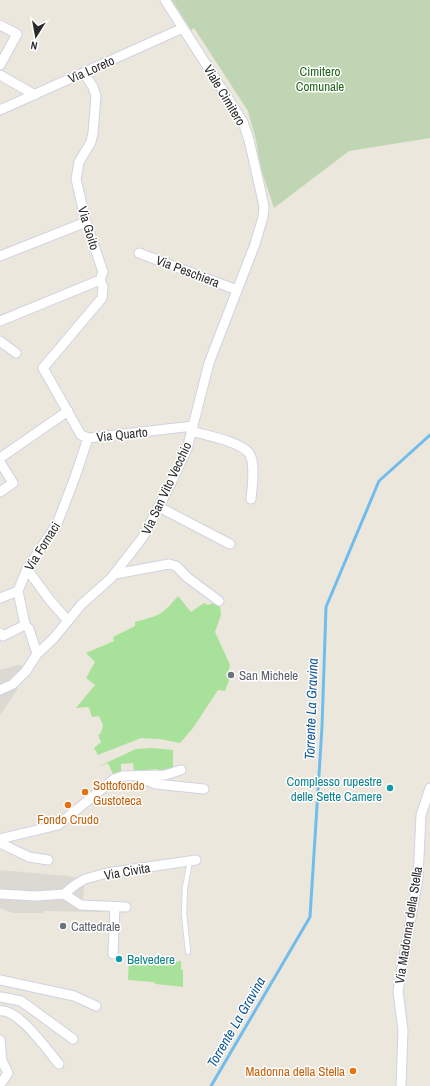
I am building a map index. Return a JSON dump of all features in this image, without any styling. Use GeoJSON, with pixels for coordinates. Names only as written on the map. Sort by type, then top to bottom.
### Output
{"type":"FeatureCollection","features":[{"type":"Feature","properties":{"kind":"street","name":"Viale Cimitero"},"geometry":{"type":"LineString","coordinates":[[165,0],[243,122],[250,140],[264,207],[262,223]]}},
{"type":"Feature","properties":{"kind":"street"},"geometry":{"type":"LineString","coordinates":[[0,25],[17,34],[0,65]]}},
{"type":"Feature","properties":{"kind":"street","name":"Via Loreto"},"geometry":{"type":"LineString","coordinates":[[1,109],[182,28]]}},
{"type":"Feature","properties":{"kind":"street","name":"Via Goito"},"geometry":{"type":"LineString","coordinates":[[43,368],[102,298],[103,288],[100,280],[103,272],[86,222],[76,179],[80,162],[91,142],[96,96],[93,87],[84,73]]}},
{"type":"Feature","properties":{"kind":"street"},"geometry":{"type":"LineString","coordinates":[[0,75],[34,95]]}},
{"type":"Feature","properties":{"kind":"street"},"geometry":{"type":"LineString","coordinates":[[0,256],[86,222]]}},
{"type":"Feature","properties":{"kind":"street","name":"Via San Vito Vecchio"},"geometry":{"type":"LineString","coordinates":[[4,689],[13,684],[26,671],[37,654],[53,639],[81,605],[115,574],[144,537],[186,449],[209,363],[262,223]]}},
{"type":"Feature","properties":{"kind":"street","name":"Via Peschiera"},"geometry":{"type":"LineString","coordinates":[[139,253],[237,290]]}},
{"type":"Feature","properties":{"kind":"street"},"geometry":{"type":"LineString","coordinates":[[0,321],[100,280]]}},
{"type":"Feature","properties":{"kind":"street"},"geometry":{"type":"LineString","coordinates":[[0,341],[16,353]]}},
{"type":"Feature","properties":{"kind":"street","name":"Via Quarto"},"geometry":{"type":"LineString","coordinates":[[43,368],[81,435],[88,438],[192,429]]}},
{"type":"Feature","properties":{"kind":"street"},"geometry":{"type":"LineString","coordinates":[[0,458],[68,411]]}},
{"type":"Feature","properties":{"kind":"street"},"geometry":{"type":"LineString","coordinates":[[192,429],[242,447],[249,454],[252,463],[253,478],[251,499]]}},
{"type":"Feature","properties":{"kind":"street","name":"Via Fornaci"},"geometry":{"type":"LineString","coordinates":[[18,591],[27,569],[57,524],[88,438]]}},
{"type":"Feature","properties":{"kind":"street"},"geometry":{"type":"LineString","coordinates":[[0,462],[14,483],[0,492]]}},
{"type":"Feature","properties":{"kind":"street"},"geometry":{"type":"LineString","coordinates":[[159,507],[230,544]]}},
{"type":"Feature","properties":{"kind":"street"},"geometry":{"type":"LineString","coordinates":[[115,574],[169,564],[176,566],[188,578],[219,601]]}},
{"type":"Feature","properties":{"kind":"street"},"geometry":{"type":"LineString","coordinates":[[27,569],[49,599],[68,621]]}},
{"type":"Feature","properties":{"kind":"street"},"geometry":{"type":"LineString","coordinates":[[0,598],[18,591],[25,625],[29,629],[37,654]]}},
{"type":"Feature","properties":{"kind":"street"},"geometry":{"type":"LineString","coordinates":[[0,633],[3,636],[25,625]]}},
{"type":"Feature","properties":{"kind":"street"},"geometry":{"type":"LineString","coordinates":[[0,839],[58,825],[114,779],[123,776],[165,775],[181,770]]}},
{"type":"Feature","properties":{"kind":"street"},"geometry":{"type":"LineString","coordinates":[[135,776],[156,784],[204,789]]}},
{"type":"Feature","properties":{"kind":"street","name":"Via Madonna della Stella"},"geometry":{"type":"LineString","coordinates":[[400,1086],[403,1030],[398,991],[418,878],[421,815],[430,788]]}},
{"type":"Feature","properties":{"kind":"street"},"geometry":{"type":"LineString","coordinates":[[0,844],[29,857],[48,860]]}},
{"type":"Feature","properties":{"kind":"street","name":"Via Civita"},"geometry":{"type":"LineString","coordinates":[[64,894],[85,879],[107,873],[193,860]]}},
{"type":"Feature","properties":{"kind":"street"},"geometry":{"type":"LineString","coordinates":[[0,894],[36,896],[64,894],[81,905],[126,907]]}},
{"type":"Feature","properties":{"kind":"street"},"geometry":{"type":"LineString","coordinates":[[113,954],[115,907]]}},
{"type":"Feature","properties":{"kind":"street"},"geometry":{"type":"LineString","coordinates":[[0,980],[74,996],[96,1006]]}},
{"type":"Feature","properties":{"kind":"street"},"geometry":{"type":"LineString","coordinates":[[59,1064],[21,1020],[2,1011],[1,994],[21,1001],[73,1039]]}},
{"type":"Feature","properties":{"kind":"street"},"geometry":{"type":"LineString","coordinates":[[0,1040],[2,1061],[8,1073],[0,1085]]}},
{"type":"Feature","properties":{"kind":"lane"},"geometry":{"type":"LineString","coordinates":[[188,952],[184,913],[185,888],[193,860]]}},
{"type":"Feature","properties":{"kind":"green space","name":"Cimitero Comunale"},"geometry":{"type":"Polygon","coordinates":[[[172,0],[430,0],[430,138],[349,151],[274,208],[261,169],[256,140],[248,111],[194,28],[191,30],[172,0]]]}},
{"type":"Feature","properties":{"kind":"green space"},"geometry":{"type":"Polygon","coordinates":[[[178,596],[191,612],[204,603],[208,605],[216,602],[220,606],[221,615],[215,632],[230,665],[228,673],[231,675],[225,691],[218,690],[193,728],[180,743],[160,739],[141,738],[98,755],[94,748],[101,742],[98,735],[101,733],[103,725],[99,716],[92,717],[88,707],[76,708],[95,685],[86,678],[95,662],[86,653],[114,641],[113,637],[135,626],[135,622],[160,614],[168,608],[178,596]]]}},
{"type":"Feature","properties":{"kind":"green space"},"geometry":{"type":"Polygon","coordinates":[[[151,748],[173,750],[172,769],[157,772],[157,769],[134,771],[133,763],[121,764],[121,773],[114,776],[108,763],[95,768],[136,749],[151,748]]]}},
{"type":"Feature","properties":{"kind":"green space"},"geometry":{"type":"Polygon","coordinates":[[[129,958],[176,962],[181,961],[181,969],[183,970],[183,987],[128,980],[129,958]]]}},
{"type":"Feature","properties":{"kind":"shaded area"},"geometry":{"type":"Polygon","coordinates":[[[18,665],[24,667],[14,684],[18,689],[0,715],[0,670],[18,665]]]}},
{"type":"Feature","properties":{"kind":"shaded area"},"geometry":{"type":"Polygon","coordinates":[[[0,870],[85,879],[83,900],[103,901],[103,912],[43,911],[43,913],[12,913],[4,910],[0,908],[0,870]]]}},
{"type":"Feature","properties":{"kind":"waterway","name":"Torrente La Gravina"},"geometry":{"type":"LineString","coordinates":[[211,1086],[310,917],[322,727],[326,607],[379,481],[430,435]]}},
{"type":"Feature","properties":{"kind":"place","name":"San Michele"},"geometry":{"type":"Point","coordinates":[231,675]}},
{"type":"Feature","properties":{"kind":"place","name":"Complesso rupestre delle Sette Camere"},"geometry":{"type":"Point","coordinates":[390,788]}},
{"type":"Feature","properties":{"kind":"place","name":"Sottofondo Gustoteca"},"geometry":{"type":"Point","coordinates":[85,792]}},
{"type":"Feature","properties":{"kind":"place","name":"Fondo Crudo"},"geometry":{"type":"Point","coordinates":[68,805]}},
{"type":"Feature","properties":{"kind":"place","name":"Cattedrale"},"geometry":{"type":"Point","coordinates":[63,926]}},
{"type":"Feature","properties":{"kind":"place","name":"Belvedere"},"geometry":{"type":"Point","coordinates":[119,959]}},
{"type":"Feature","properties":{"kind":"place","name":"Madonna della Stella"},"geometry":{"type":"Point","coordinates":[353,1071]}}]}
